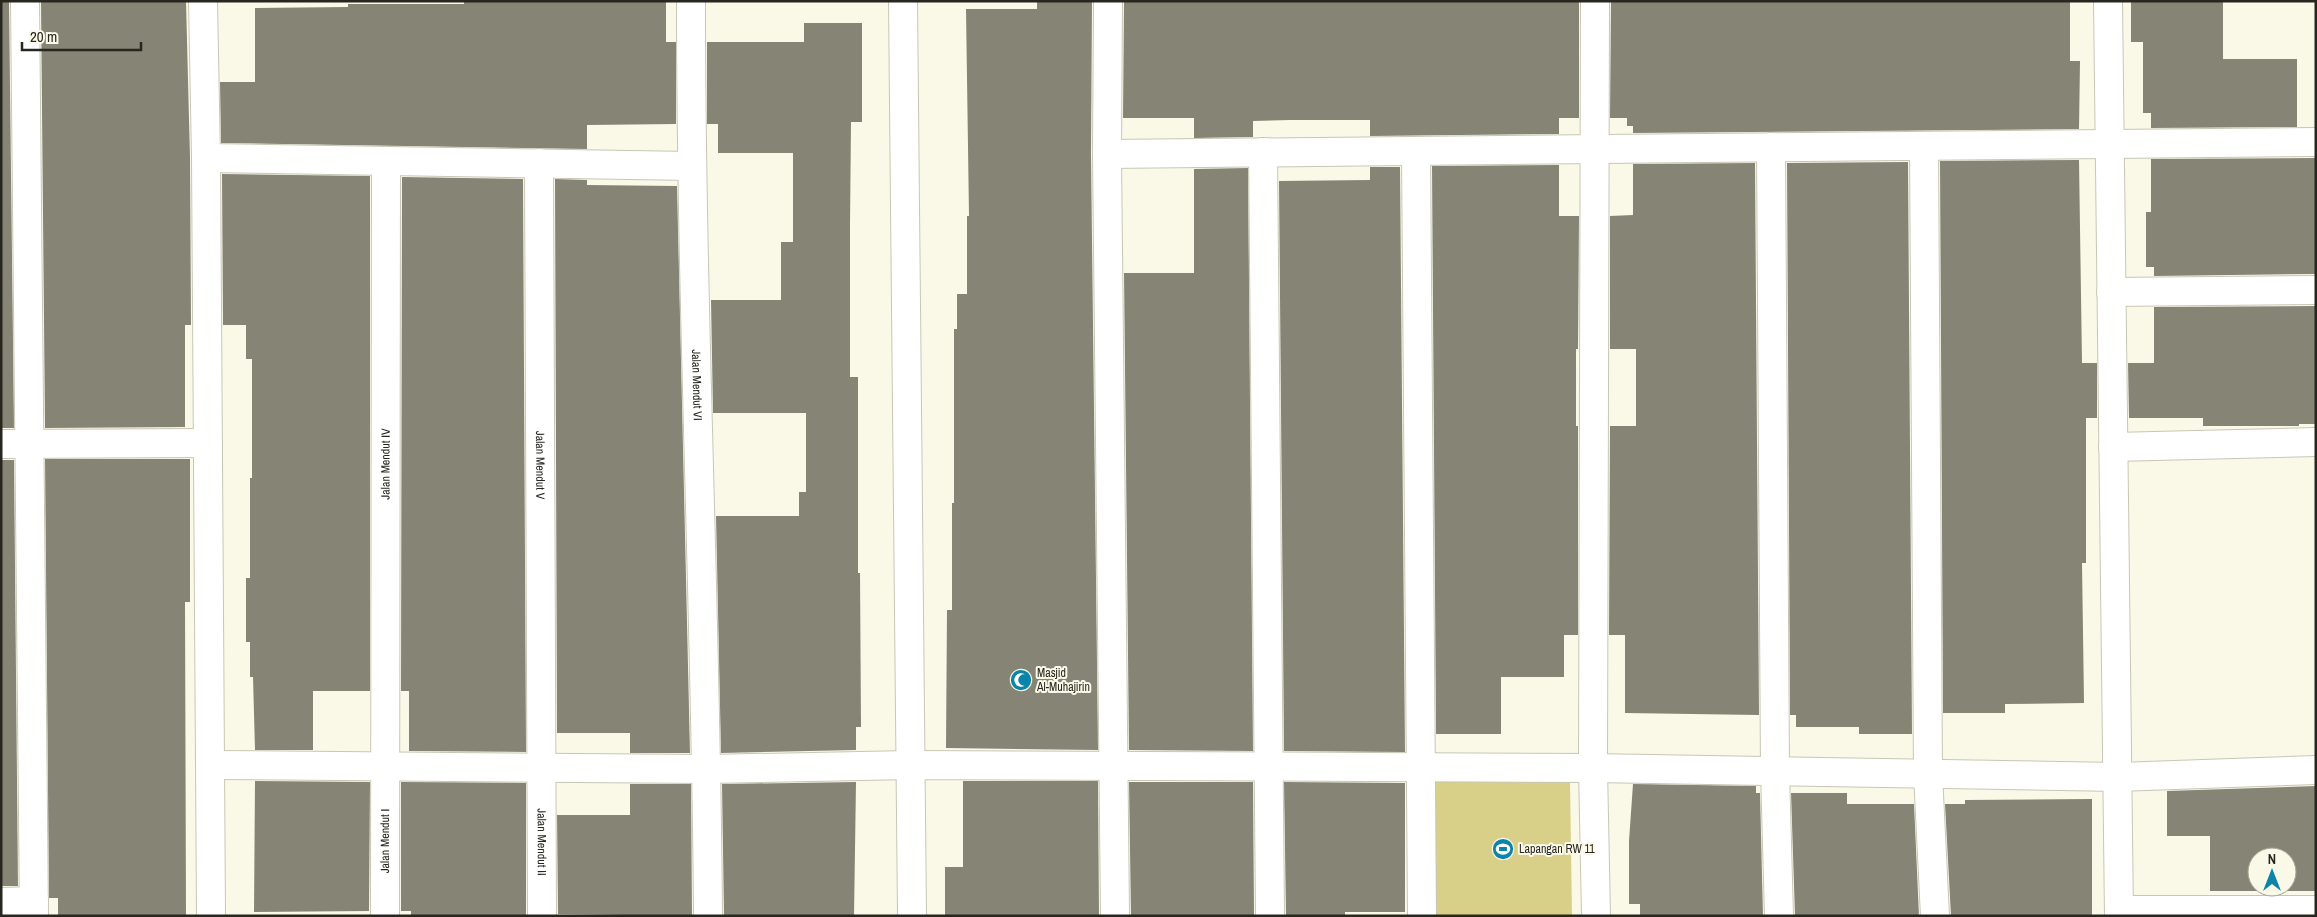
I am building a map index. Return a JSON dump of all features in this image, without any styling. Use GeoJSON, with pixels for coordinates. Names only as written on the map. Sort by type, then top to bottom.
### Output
{"type":"FeatureCollection","features":[{"type":"Feature","properties":{"kind":"street"},"geometry":{"type":"LineString","coordinates":[[1,902],[34,909],[25,1]]}},
{"type":"Feature","properties":{"kind":"street"},"geometry":{"type":"LineString","coordinates":[[203,1],[206,158],[211,916]]}},
{"type":"Feature","properties":{"kind":"street","name":"Jalan Mendut VI"},"geometry":{"type":"LineString","coordinates":[[691,1],[691,166],[707,769],[708,916]]}},
{"type":"Feature","properties":{"kind":"street"},"geometry":{"type":"LineString","coordinates":[[903,1],[912,916]]}},
{"type":"Feature","properties":{"kind":"street"},"geometry":{"type":"LineString","coordinates":[[1108,1],[1107,154],[1115,916]]}},
{"type":"Feature","properties":{"kind":"street"},"geometry":{"type":"LineString","coordinates":[[1595,1],[1592,768],[1596,916]]}},
{"type":"Feature","properties":{"kind":"street"},"geometry":{"type":"LineString","coordinates":[[2108,1],[2119,913],[2316,910]]}},
{"type":"Feature","properties":{"kind":"street"},"geometry":{"type":"LineString","coordinates":[[1107,154],[2316,142]]}},
{"type":"Feature","properties":{"kind":"street"},"geometry":{"type":"LineString","coordinates":[[1771,147],[1775,771],[1779,916]]}},
{"type":"Feature","properties":{"kind":"street"},"geometry":{"type":"LineString","coordinates":[[1924,147],[1928,774],[1935,916]]}},
{"type":"Feature","properties":{"kind":"street"},"geometry":{"type":"LineString","coordinates":[[1416,151],[1422,916]]}},
{"type":"Feature","properties":{"kind":"street"},"geometry":{"type":"LineString","coordinates":[[1262,152],[1270,768],[1270,916]]}},
{"type":"Feature","properties":{"kind":"street"},"geometry":{"type":"LineString","coordinates":[[206,158],[691,166]]}},
{"type":"Feature","properties":{"kind":"street","name":"Jalan Mendut IV"},"geometry":{"type":"LineString","coordinates":[[384,767],[386,161]]}},
{"type":"Feature","properties":{"kind":"street","name":"Jalan Mendut V"},"geometry":{"type":"LineString","coordinates":[[539,163],[542,768]]}},
{"type":"Feature","properties":{"kind":"street"},"geometry":{"type":"LineString","coordinates":[[2111,292],[2316,290]]}},
{"type":"Feature","properties":{"kind":"street"},"geometry":{"type":"LineString","coordinates":[[2113,447],[2316,442]]}},
{"type":"Feature","properties":{"kind":"street"},"geometry":{"type":"LineString","coordinates":[[1,444],[208,443]]}},
{"type":"Feature","properties":{"kind":"street"},"geometry":{"type":"LineString","coordinates":[[210,765],[707,769],[910,765],[1592,768],[2118,777],[2316,770]]}},
{"type":"Feature","properties":{"kind":"street","name":"Jalan Mendut I"},"geometry":{"type":"LineString","coordinates":[[384,767],[385,916]]}},
{"type":"Feature","properties":{"kind":"street","name":"Jalan Mendut II"},"geometry":{"type":"LineString","coordinates":[[542,768],[542,916]]}},
{"type":"Feature","properties":{"kind":"shaded area","name":"Lapangan RW 11"},"geometry":{"type":"Polygon","coordinates":[[[1434,780],[1570,782],[1572,916],[1436,916],[1434,780]]]}},
{"type":"Feature","properties":{"kind":"building"},"geometry":{"type":"Polygon","coordinates":[[[1,1],[9,1],[14,428],[1,428],[1,1]]]}},
{"type":"Feature","properties":{"kind":"building"},"geometry":{"type":"Polygon","coordinates":[[[41,1],[186,1],[190,158],[191,325],[185,325],[185,427],[45,428],[41,1]]]}},
{"type":"Feature","properties":{"kind":"building"},"geometry":{"type":"Polygon","coordinates":[[[464,1],[666,2],[666,42],[676,42],[676,124],[587,125],[587,149],[221,143],[220,82],[255,82],[255,8],[348,7],[348,4],[464,4],[464,1]]]}},
{"type":"Feature","properties":{"kind":"building"},"geometry":{"type":"Polygon","coordinates":[[[1037,1],[1092,1],[1091,154],[1098,750],[946,748],[947,610],[952,610],[954,329],[957,329],[957,294],[967,294],[967,216],[969,216],[966,9],[1037,9],[1037,1]]]}},
{"type":"Feature","properties":{"kind":"building"},"geometry":{"type":"Polygon","coordinates":[[[1124,1],[1579,1],[1579,118],[1559,118],[1559,134],[1370,136],[1370,120],[1290,120],[1253,121],[1253,137],[1194,138],[1194,118],[1123,118],[1124,1]]]}},
{"type":"Feature","properties":{"kind":"building"},"geometry":{"type":"Polygon","coordinates":[[[1611,1],[2070,1],[2070,61],[2080,61],[2079,129],[1633,133],[1633,126],[1627,126],[1627,118],[1610,118],[1611,1]]]}},
{"type":"Feature","properties":{"kind":"building"},"geometry":{"type":"Polygon","coordinates":[[[2131,1],[2223,1],[2223,59],[2297,59],[2297,127],[2151,128],[2151,113],[2143,113],[2143,42],[2131,42],[2131,1]]]}},
{"type":"Feature","properties":{"kind":"building"},"geometry":{"type":"Polygon","coordinates":[[[804,23],[862,23],[862,122],[851,122],[850,225],[850,377],[858,377],[858,573],[860,573],[861,727],[856,727],[856,750],[721,753],[716,516],[799,516],[799,492],[806,492],[806,413],[713,413],[711,300],[781,300],[781,242],[793,242],[793,153],[718,153],[718,124],[707,124],[707,42],[804,42],[804,23]]]}},
{"type":"Feature","properties":{"kind":"building"},"geometry":{"type":"Polygon","coordinates":[[[2316,158],[2316,274],[2154,276],[2154,267],[2146,267],[2146,212],[2151,212],[2151,159],[2316,158]]]}},
{"type":"Feature","properties":{"kind":"building"},"geometry":{"type":"Polygon","coordinates":[[[2079,160],[2082,363],[2097,363],[2097,418],[2086,418],[2086,563],[2082,563],[2084,703],[2005,704],[2005,713],[1943,713],[1940,161],[2079,160]]]}},
{"type":"Feature","properties":{"kind":"building"},"geometry":{"type":"Polygon","coordinates":[[[1908,162],[1912,734],[1859,734],[1859,727],[1796,727],[1796,715],[1790,715],[1787,163],[1908,162]]]}},
{"type":"Feature","properties":{"kind":"building"},"geometry":{"type":"Polygon","coordinates":[[[1755,163],[1759,715],[1625,713],[1625,635],[1609,635],[1610,426],[1636,426],[1636,349],[1610,349],[1610,216],[1633,215],[1633,164],[1755,163]]]}},
{"type":"Feature","properties":{"kind":"building"},"geometry":{"type":"Polygon","coordinates":[[[1559,165],[1559,216],[1579,216],[1578,349],[1576,349],[1578,635],[1564,635],[1564,677],[1501,677],[1501,734],[1436,734],[1432,166],[1559,165]]]}},
{"type":"Feature","properties":{"kind":"building"},"geometry":{"type":"Polygon","coordinates":[[[1370,167],[1400,167],[1405,752],[1284,751],[1279,181],[1370,180],[1370,167]]]}},
{"type":"Feature","properties":{"kind":"building"},"geometry":{"type":"Polygon","coordinates":[[[1248,168],[1253,751],[1129,750],[1124,273],[1194,273],[1194,169],[1248,168]]]}},
{"type":"Feature","properties":{"kind":"building"},"geometry":{"type":"Polygon","coordinates":[[[222,174],[370,176],[370,691],[313,691],[313,750],[255,750],[253,677],[250,677],[250,642],[246,642],[246,578],[250,578],[252,359],[246,359],[246,325],[223,325],[222,174]]]}},
{"type":"Feature","properties":{"kind":"building"},"geometry":{"type":"Polygon","coordinates":[[[402,177],[523,179],[526,752],[409,751],[409,691],[401,691],[402,177]]]}},
{"type":"Feature","properties":{"kind":"building"},"geometry":{"type":"Polygon","coordinates":[[[555,179],[587,180],[587,185],[677,186],[690,753],[630,753],[630,733],[557,733],[555,179]]]}},
{"type":"Feature","properties":{"kind":"building"},"geometry":{"type":"Polygon","coordinates":[[[2316,306],[2316,424],[2299,424],[2299,426],[2203,426],[2203,418],[2129,418],[2128,363],[2154,363],[2154,307],[2316,306]]]}},
{"type":"Feature","properties":{"kind":"building"},"geometry":{"type":"Polygon","coordinates":[[[45,459],[190,459],[190,602],[185,602],[186,916],[58,916],[58,898],[49,898],[45,459]]]}},
{"type":"Feature","properties":{"kind":"building"},"geometry":{"type":"Polygon","coordinates":[[[1,460],[14,460],[18,886],[1,886],[1,460]]]}},
{"type":"Feature","properties":{"kind":"building"},"geometry":{"type":"Polygon","coordinates":[[[255,781],[370,782],[369,911],[254,912],[255,781]]]}},
{"type":"Feature","properties":{"kind":"building"},"geometry":{"type":"Polygon","coordinates":[[[963,781],[1098,781],[1099,916],[945,916],[945,867],[963,867],[963,781]]]}},
{"type":"Feature","properties":{"kind":"building"},"geometry":{"type":"Polygon","coordinates":[[[401,782],[526,783],[526,916],[411,916],[411,911],[401,911],[401,782]]]}},
{"type":"Feature","properties":{"kind":"building"},"geometry":{"type":"Polygon","coordinates":[[[856,782],[854,916],[724,916],[722,784],[856,782]]]}},
{"type":"Feature","properties":{"kind":"building"},"geometry":{"type":"Polygon","coordinates":[[[1129,782],[1253,782],[1254,916],[1131,916],[1129,782]]]}},
{"type":"Feature","properties":{"kind":"building"},"geometry":{"type":"Polygon","coordinates":[[[1284,782],[1405,783],[1405,912],[1345,912],[1345,916],[1286,916],[1284,782]]]}},
{"type":"Feature","properties":{"kind":"building"},"geometry":{"type":"Polygon","coordinates":[[[630,784],[691,784],[692,916],[558,914],[557,815],[630,815],[630,784]]]}},
{"type":"Feature","properties":{"kind":"building"},"geometry":{"type":"Polygon","coordinates":[[[1633,784],[1756,786],[1756,793],[1760,793],[1763,916],[1640,916],[1640,904],[1629,904],[1629,841],[1633,784]]]}},
{"type":"Feature","properties":{"kind":"building"},"geometry":{"type":"Polygon","coordinates":[[[2316,786],[2316,891],[2297,891],[2297,847],[2247,847],[2247,891],[2210,891],[2210,836],[2167,836],[2167,791],[2316,786]]]}},
{"type":"Feature","properties":{"kind":"building"},"geometry":{"type":"Polygon","coordinates":[[[1791,793],[1847,793],[1847,804],[1914,804],[1919,916],[1795,916],[1791,793]]]}},
{"type":"Feature","properties":{"kind":"building"},"geometry":{"type":"Polygon","coordinates":[[[2092,799],[2092,916],[1951,916],[1945,804],[1965,804],[1965,800],[2092,799]]]}},
{"type":"Feature","properties":{"kind":"place","name":"Masjid Al-Muhajirin"},"geometry":{"type":"Point","coordinates":[1021,680]}},
{"type":"Feature","properties":{"kind":"place","name":"Lapangan RW 11"},"geometry":{"type":"Point","coordinates":[1503,849]}}]}
